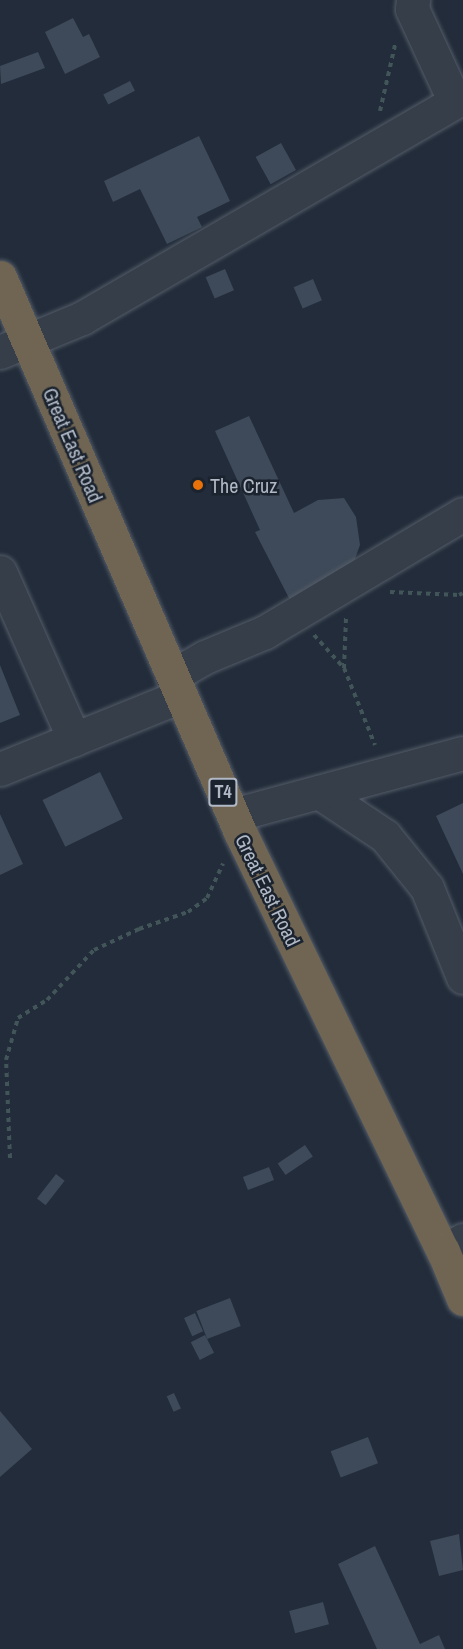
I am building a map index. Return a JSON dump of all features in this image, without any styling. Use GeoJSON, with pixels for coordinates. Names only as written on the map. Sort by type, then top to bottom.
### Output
{"type":"FeatureCollection","features":[{"type":"Feature","properties":{"kind":"highway","name":"Great East Road"},"geometry":{"type":"LineString","coordinates":[[0,277],[14,347],[176,686],[236,823],[453,1245],[463,1299]]}},
{"type":"Feature","properties":{"kind":"street"},"geometry":{"type":"LineString","coordinates":[[14,347],[82,318],[459,100],[412,9],[413,0]]}},
{"type":"Feature","properties":{"kind":"street"},"geometry":{"type":"LineString","coordinates":[[0,769],[74,739],[176,686],[205,657],[265,632],[463,514]]}},
{"type":"Feature","properties":{"kind":"street"},"geometry":{"type":"LineString","coordinates":[[0,572],[74,739]]}},
{"type":"Feature","properties":{"kind":"street"},"geometry":{"type":"LineString","coordinates":[[236,823],[319,792],[463,753]]}},
{"type":"Feature","properties":{"kind":"street"},"geometry":{"type":"LineString","coordinates":[[319,792],[385,836],[427,888],[463,977]]}},
{"type":"Feature","properties":{"kind":"path"},"geometry":{"type":"LineString","coordinates":[[367,152],[386,94],[395,41]]}},
{"type":"Feature","properties":{"kind":"path"},"geometry":{"type":"LineString","coordinates":[[344,668],[347,583],[392,593],[459,595],[463,593]]}},
{"type":"Feature","properties":{"kind":"path"},"geometry":{"type":"LineString","coordinates":[[295,614],[344,668],[385,774]]}},
{"type":"Feature","properties":{"kind":"path"},"geometry":{"type":"LineString","coordinates":[[10,1158],[6,1060],[18,1018],[48,1000],[94,950],[139,928],[188,912],[207,898],[236,823]]}},
{"type":"Feature","properties":{"kind":"building"},"geometry":{"type":"Polygon","coordinates":[[[73,18],[83,37],[89,34],[100,57],[65,74],[45,32],[73,18]]]}},
{"type":"Feature","properties":{"kind":"building"},"geometry":{"type":"Polygon","coordinates":[[[38,52],[45,68],[1,84],[0,66],[38,52]]]}},
{"type":"Feature","properties":{"kind":"building"},"geometry":{"type":"Polygon","coordinates":[[[130,81],[135,91],[108,104],[103,95],[130,81]]]}},
{"type":"Feature","properties":{"kind":"building"},"geometry":{"type":"Polygon","coordinates":[[[199,136],[230,201],[197,217],[202,227],[167,244],[140,189],[113,202],[104,181],[199,136]]]}},
{"type":"Feature","properties":{"kind":"building"},"geometry":{"type":"Polygon","coordinates":[[[281,143],[296,170],[271,184],[256,157],[281,143]]]}},
{"type":"Feature","properties":{"kind":"building"},"geometry":{"type":"Polygon","coordinates":[[[225,269],[234,290],[215,298],[206,277],[225,269]]]}},
{"type":"Feature","properties":{"kind":"building"},"geometry":{"type":"Polygon","coordinates":[[[313,279],[322,300],[303,308],[294,287],[313,279]]]}},
{"type":"Feature","properties":{"kind":"building"},"geometry":{"type":"Polygon","coordinates":[[[249,416],[294,513],[318,500],[344,498],[356,517],[360,545],[352,567],[290,600],[255,532],[260,530],[215,431],[249,416]]]}},
{"type":"Feature","properties":{"kind":"building"},"geometry":{"type":"Polygon","coordinates":[[[0,665],[20,715],[0,723],[0,665]]]}},
{"type":"Feature","properties":{"kind":"building"},"geometry":{"type":"Polygon","coordinates":[[[100,772],[123,819],[65,847],[42,800],[100,772]]]}},
{"type":"Feature","properties":{"kind":"building"},"geometry":{"type":"Polygon","coordinates":[[[463,803],[463,874],[436,816],[463,803]]]}},
{"type":"Feature","properties":{"kind":"building"},"geometry":{"type":"Polygon","coordinates":[[[0,814],[23,864],[0,875],[0,814]]]}},
{"type":"Feature","properties":{"kind":"building"},"geometry":{"type":"Polygon","coordinates":[[[305,1145],[313,1157],[285,1175],[278,1163],[305,1145]]]}},
{"type":"Feature","properties":{"kind":"building"},"geometry":{"type":"Polygon","coordinates":[[[269,1167],[274,1180],[248,1190],[243,1177],[269,1167]]]}},
{"type":"Feature","properties":{"kind":"building"},"geometry":{"type":"Polygon","coordinates":[[[56,1174],[65,1181],[46,1205],[37,1198],[56,1174]]]}},
{"type":"Feature","properties":{"kind":"building"},"geometry":{"type":"Polygon","coordinates":[[[230,1298],[241,1326],[207,1339],[196,1311],[230,1298]]]}},
{"type":"Feature","properties":{"kind":"building"},"geometry":{"type":"Polygon","coordinates":[[[195,1313],[203,1331],[192,1336],[184,1318],[195,1313]]]}},
{"type":"Feature","properties":{"kind":"building"},"geometry":{"type":"Polygon","coordinates":[[[205,1335],[214,1353],[200,1360],[191,1342],[205,1335]]]}},
{"type":"Feature","properties":{"kind":"building"},"geometry":{"type":"Polygon","coordinates":[[[174,1393],[181,1409],[174,1412],[167,1396],[174,1393]]]}},
{"type":"Feature","properties":{"kind":"building"},"geometry":{"type":"Polygon","coordinates":[[[0,1411],[32,1449],[0,1477],[0,1411]]]}},
{"type":"Feature","properties":{"kind":"building"},"geometry":{"type":"Polygon","coordinates":[[[368,1437],[378,1463],[341,1477],[331,1451],[368,1437]]]}},
{"type":"Feature","properties":{"kind":"building"},"geometry":{"type":"Polygon","coordinates":[[[459,1534],[463,1570],[439,1576],[430,1541],[459,1534]]]}},
{"type":"Feature","properties":{"kind":"building"},"geometry":{"type":"Polygon","coordinates":[[[375,1546],[420,1644],[439,1635],[445,1649],[377,1649],[338,1564],[375,1546]]]}},
{"type":"Feature","properties":{"kind":"building"},"geometry":{"type":"Polygon","coordinates":[[[323,1602],[329,1624],[295,1633],[289,1611],[323,1602]]]}},
{"type":"Feature","properties":{"kind":"place","name":"The Cruz"},"geometry":{"type":"Point","coordinates":[198,485]}}]}
